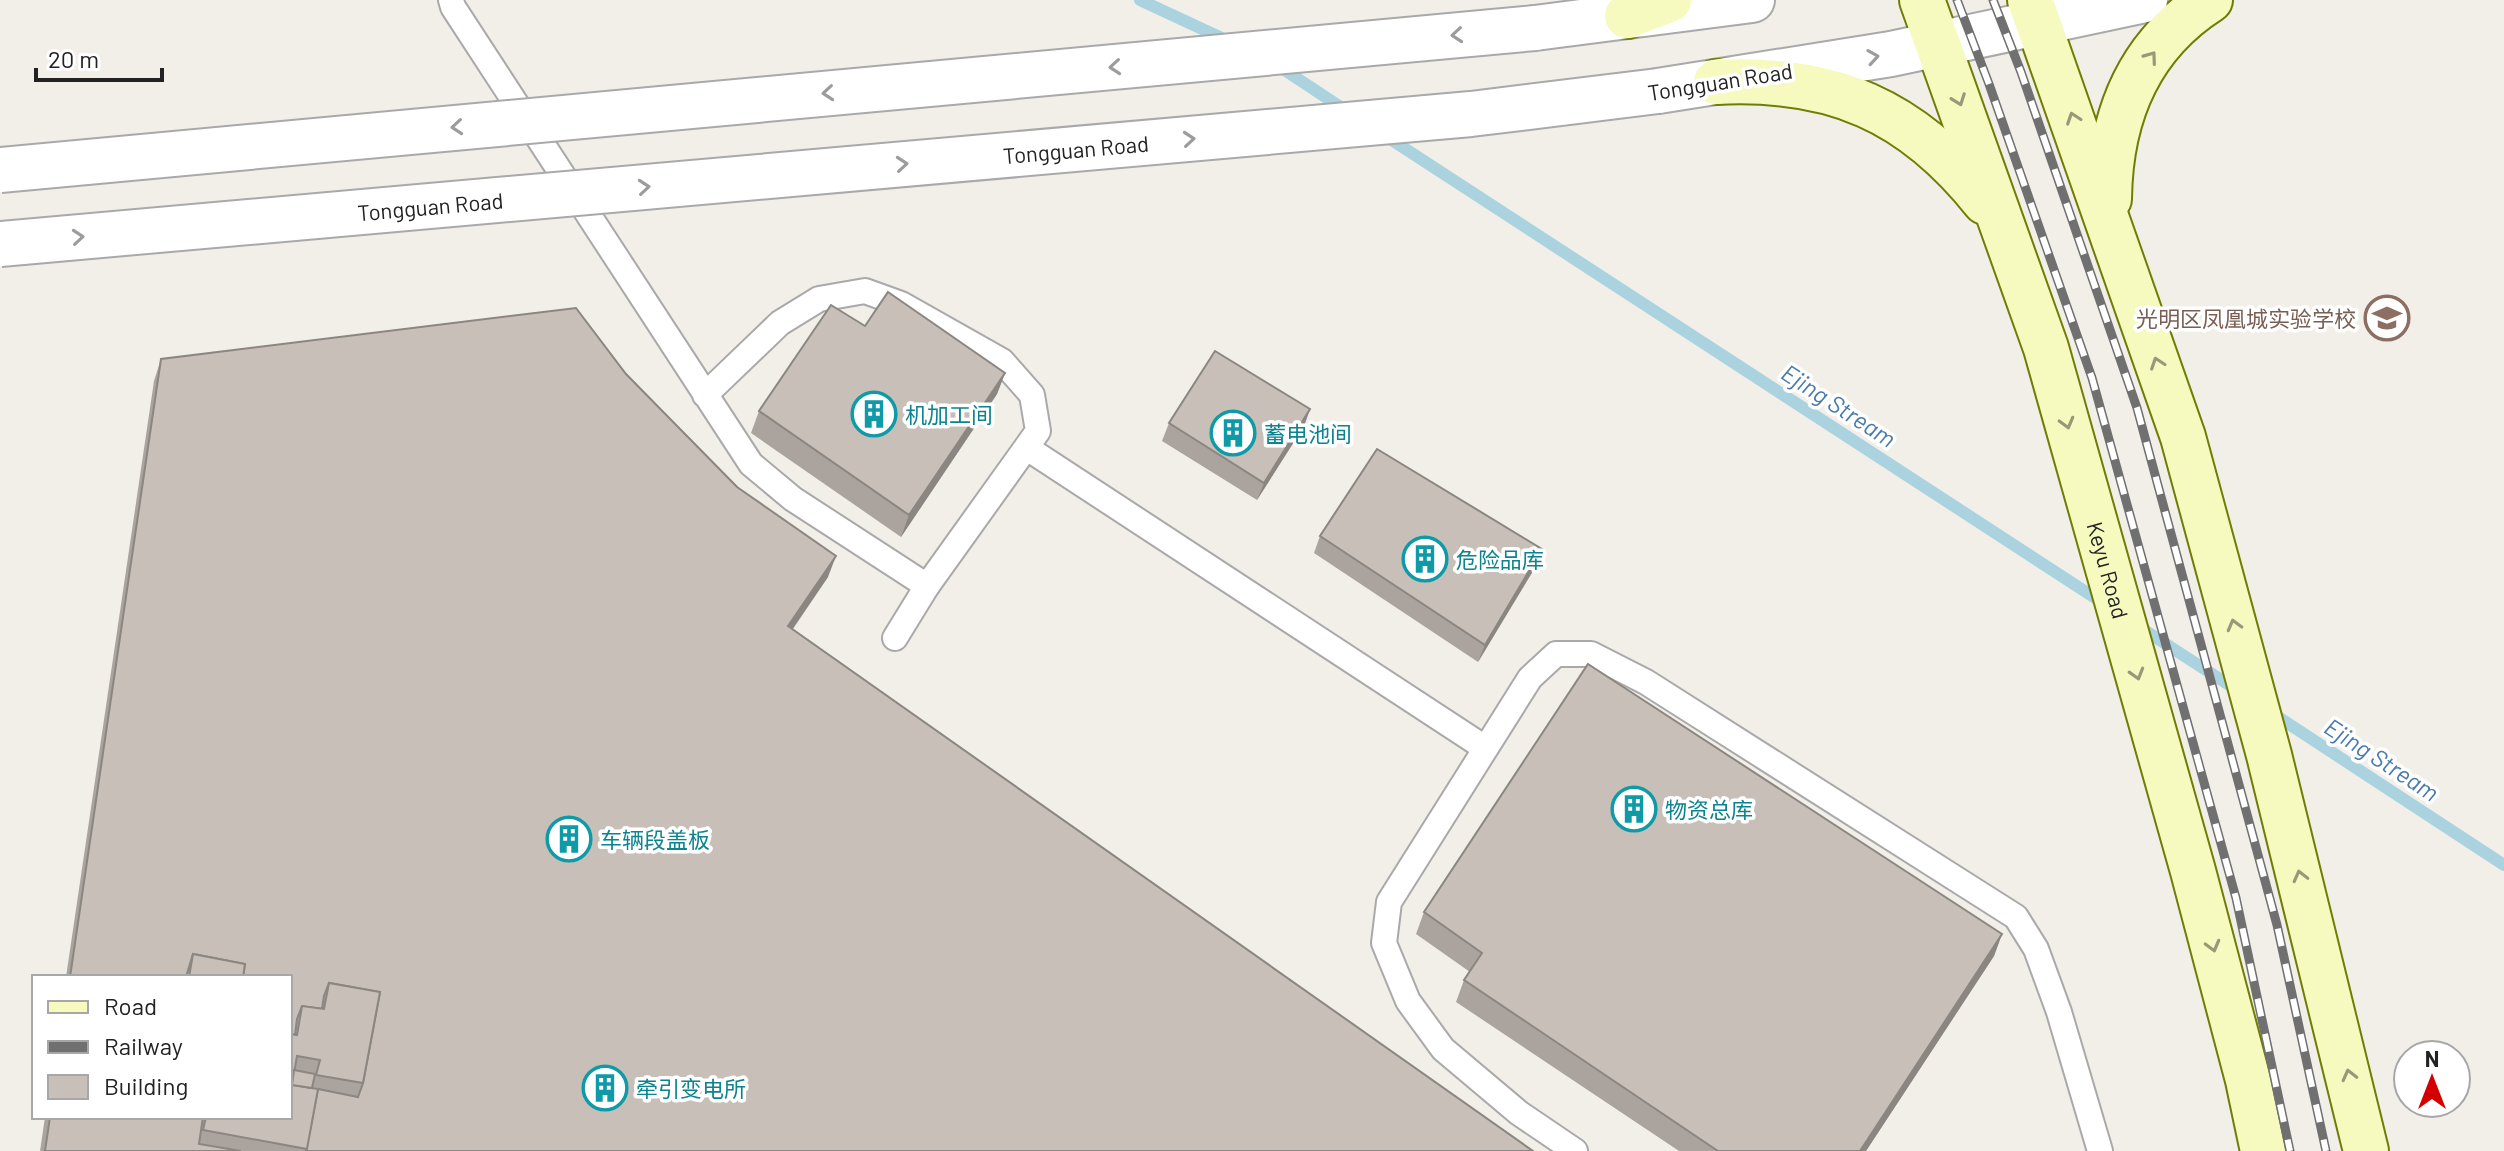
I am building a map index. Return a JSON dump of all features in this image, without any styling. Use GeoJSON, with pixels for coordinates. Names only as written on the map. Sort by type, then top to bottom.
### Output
{"type":"FeatureCollection","features":[{"type":"Feature","properties":{"kind":"main road"},"geometry":{"type":"LineString","coordinates":[[1627,16],[1669,0]]}},
{"type":"Feature","properties":{"kind":"main road","name":"Keyu Road"},"geometry":{"type":"LineString","coordinates":[[1922,0],[2046,348],[2193,871],[2248,1080],[2263,1151]]}},
{"type":"Feature","properties":{"kind":"main road"},"geometry":{"type":"LineString","coordinates":[[2114,237],[2109,202],[2109,165],[2116,129],[2128,95],[2145,63],[2168,34],[2210,0]]}},
{"type":"Feature","properties":{"kind":"main road"},"geometry":{"type":"LineString","coordinates":[[2034,12],[2183,437],[2269,755],[2366,1151]]}},
{"type":"Feature","properties":{"kind":"main road"},"geometry":{"type":"LineString","coordinates":[[1716,82],[1755,80],[1794,83],[1833,92],[1870,106],[1936,148],[1964,175],[1989,206],[2008,239]]}},
{"type":"Feature","properties":{"kind":"street"},"geometry":{"type":"LineString","coordinates":[[0,170],[1535,28],[1752,0]]}},
{"type":"Feature","properties":{"kind":"street","name":"Tongguan Road"},"geometry":{"type":"LineString","coordinates":[[0,244],[1471,114],[1658,91],[1891,54],[1939,43],[2034,12],[2145,0]]}},
{"type":"Feature","properties":{"kind":"lane"},"geometry":{"type":"LineString","coordinates":[[452,3],[751,464],[793,499],[927,586]]}},
{"type":"Feature","properties":{"kind":"lane"},"geometry":{"type":"LineString","coordinates":[[705,395],[780,323],[819,299],[865,291],[901,304],[1002,361],[1032,395],[1038,431],[927,586],[895,638]]}},
{"type":"Feature","properties":{"kind":"lane"},"geometry":{"type":"LineString","coordinates":[[1027,448],[1485,748]]}},
{"type":"Feature","properties":{"kind":"lane"},"geometry":{"type":"LineString","coordinates":[[1575,1151],[1519,1113],[1443,1049],[1408,1001],[1384,943],[1389,902],[1530,678],[1556,654],[1591,654],[1646,682],[2016,917],[2036,949],[2045,974],[2100,1151]]}},
{"type":"Feature","properties":{"kind":"building","name":"机加工间"},"geometry":{"type":"Polygon","coordinates":[[[888,292],[1005,373],[909,515],[759,411],[831,305],[865,326],[888,292]]]}},
{"type":"Feature","properties":{"kind":"building","name":"车辆段盖板"},"geometry":{"type":"Polygon","coordinates":[[[576,308],[626,374],[737,487],[836,556],[788,626],[1533,1151],[306,1151],[318,1089],[358,1097],[380,992],[329,983],[322,1009],[302,1006],[295,1035],[292,1034],[292,975],[243,975],[245,964],[193,954],[187,975],[70,975],[161,359],[576,308]]]}},
{"type":"Feature","properties":{"kind":"building","name":"蓄电池间"},"geometry":{"type":"Polygon","coordinates":[[[1215,351],[1310,409],[1264,483],[1169,423],[1215,351]]]}},
{"type":"Feature","properties":{"kind":"building","name":"危险品库"},"geometry":{"type":"Polygon","coordinates":[[[1377,449],[1542,549],[1485,645],[1320,536],[1377,449]]]}},
{"type":"Feature","properties":{"kind":"building","name":"物资总库"},"geometry":{"type":"Polygon","coordinates":[[[1588,664],[2002,934],[1860,1151],[1718,1151],[1464,980],[1482,953],[1424,912],[1588,664]]]}},
{"type":"Feature","properties":{"kind":"building"},"geometry":{"type":"Polygon","coordinates":[[[193,954],[245,964],[243,975],[189,975],[193,954]]]}},
{"type":"Feature","properties":{"kind":"building"},"geometry":{"type":"Polygon","coordinates":[[[329,983],[380,992],[363,1083],[316,1075],[320,1060],[297,1056],[292,1085],[292,1034],[297,1035],[302,1006],[324,1009],[329,983]]]}},
{"type":"Feature","properties":{"kind":"building"},"geometry":{"type":"Polygon","coordinates":[[[294,1070],[315,1074],[312,1088],[292,1085],[294,1070]]]}},
{"type":"Feature","properties":{"kind":"building"},"geometry":{"type":"Polygon","coordinates":[[[292,1085],[318,1089],[307,1149],[203,1130],[206,1119],[292,1119],[292,1085]]]}},
{"type":"Feature","properties":{"kind":"building"},"geometry":{"type":"Polygon","coordinates":[[[50,1119],[203,1119],[199,1144],[241,1151],[45,1151],[50,1119]]]}},
{"type":"Feature","properties":{"kind":"waterway","name":"Ejing Stream"},"geometry":{"type":"LineString","coordinates":[[1140,0],[1228,41]]}},
{"type":"Feature","properties":{"kind":"waterway","name":"Ejing Stream"},"geometry":{"type":"LineString","coordinates":[[1277,65],[1348,112]]}},
{"type":"Feature","properties":{"kind":"waterway","name":"Ejing Stream"},"geometry":{"type":"LineString","coordinates":[[1384,135],[2106,605]]}},
{"type":"Feature","properties":{"kind":"waterway","name":"Ejing Stream"},"geometry":{"type":"LineString","coordinates":[[2138,626],[2240,692]]}},
{"type":"Feature","properties":{"kind":"waterway","name":"Ejing Stream"},"geometry":{"type":"LineString","coordinates":[[2269,711],[2504,865]]}},
{"type":"Feature","properties":{"kind":"railway"},"geometry":{"type":"LineString","coordinates":[[1957,0],[2092,378],[2236,898],[2290,1151]]}},
{"type":"Feature","properties":{"kind":"railway"},"geometry":{"type":"LineString","coordinates":[[1993,0],[2021,72],[2137,408],[2277,925],[2326,1151]]}},
{"type":"Feature","properties":{"kind":"place","name":"光明区凤凰城实验学校"},"geometry":{"type":"Point","coordinates":[2387,318]}},
{"type":"Feature","properties":{"kind":"place","name":"机加工间"},"geometry":{"type":"Point","coordinates":[874,414]}},
{"type":"Feature","properties":{"kind":"place","name":"蓄电池间"},"geometry":{"type":"Point","coordinates":[1233,433]}},
{"type":"Feature","properties":{"kind":"place","name":"危险品库"},"geometry":{"type":"Point","coordinates":[1425,559]}},
{"type":"Feature","properties":{"kind":"place","name":"物资总库"},"geometry":{"type":"Point","coordinates":[1634,809]}},
{"type":"Feature","properties":{"kind":"place","name":"车辆段盖板"},"geometry":{"type":"Point","coordinates":[569,839]}},
{"type":"Feature","properties":{"kind":"place","name":"牵引变电所"},"geometry":{"type":"Point","coordinates":[605,1088]}}]}
